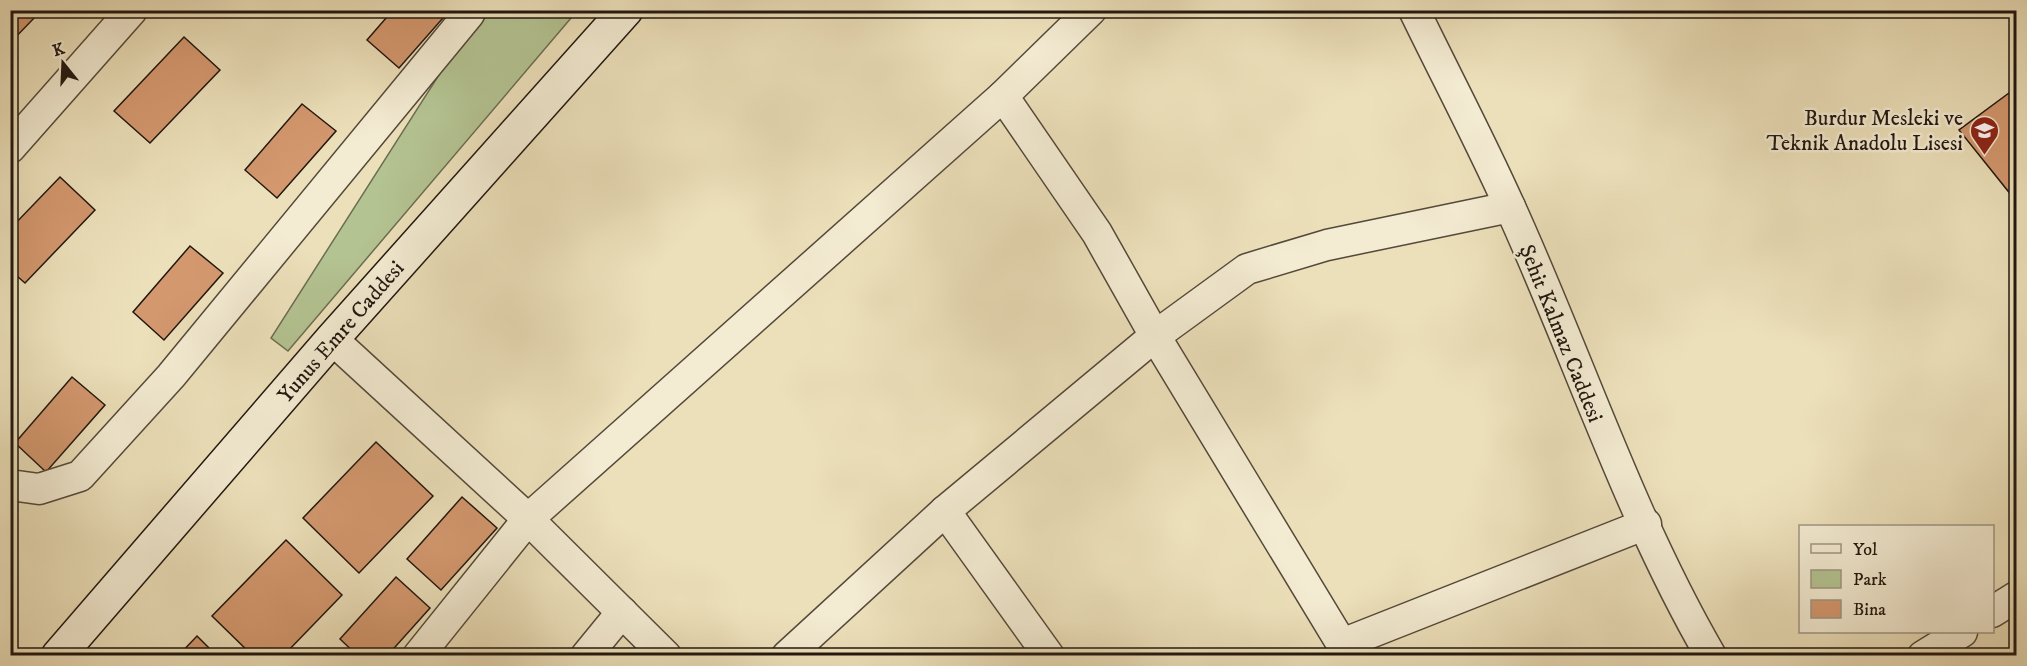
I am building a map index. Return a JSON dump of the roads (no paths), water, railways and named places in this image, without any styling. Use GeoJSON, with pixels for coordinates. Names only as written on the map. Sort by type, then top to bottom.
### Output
{"type":"FeatureCollection","features":[{"type":"Feature","properties":{"kind":"main road","name":"Yunus Emre Caddesi"},"geometry":{"type":"LineString","coordinates":[[58,656],[332,339],[627,10]]}},
{"type":"Feature","properties":{"kind":"street"},"geometry":{"type":"LineString","coordinates":[[10,148],[132,10]]}},
{"type":"Feature","properties":{"kind":"street"},"geometry":{"type":"LineString","coordinates":[[10,485],[39,489],[80,477],[171,376],[461,23],[468,14],[468,10]]}},
{"type":"Feature","properties":{"kind":"street"},"geometry":{"type":"LineString","coordinates":[[418,656],[528,519],[1003,96],[1091,10]]}},
{"type":"Feature","properties":{"kind":"street","name":"Şehit Kalmaz Caddesi"},"geometry":{"type":"LineString","coordinates":[[1414,10],[1510,207],[1605,437],[1690,620],[1711,656]]}},
{"type":"Feature","properties":{"kind":"street"},"geometry":{"type":"LineString","coordinates":[[1003,96],[1097,233],[1155,336],[1345,650],[1646,524]]}},
{"type":"Feature","properties":{"kind":"street"},"geometry":{"type":"LineString","coordinates":[[787,656],[945,511],[1155,336],[1247,269],[1327,245],[1510,207]]}},
{"type":"Feature","properties":{"kind":"street"},"geometry":{"type":"LineString","coordinates":[[332,339],[528,519],[666,656]]}},
{"type":"Feature","properties":{"kind":"street"},"geometry":{"type":"LineString","coordinates":[[945,511],[1050,656]]}},
{"type":"Feature","properties":{"kind":"street"},"geometry":{"type":"LineString","coordinates":[[1994,611],[2016,597]]}},
{"type":"Feature","properties":{"kind":"street"},"geometry":{"type":"LineString","coordinates":[[586,656],[622,612]]}},
{"type":"Feature","properties":{"kind":"street"},"geometry":{"type":"LineString","coordinates":[[1923,656],[1960,633]]}},
{"type":"Feature","properties":{"kind":"place","name":"Burdur Mesleki ve Teknik Anadolu Lisesi"},"geometry":{"type":"Point","coordinates":[1984,156]}}]}
